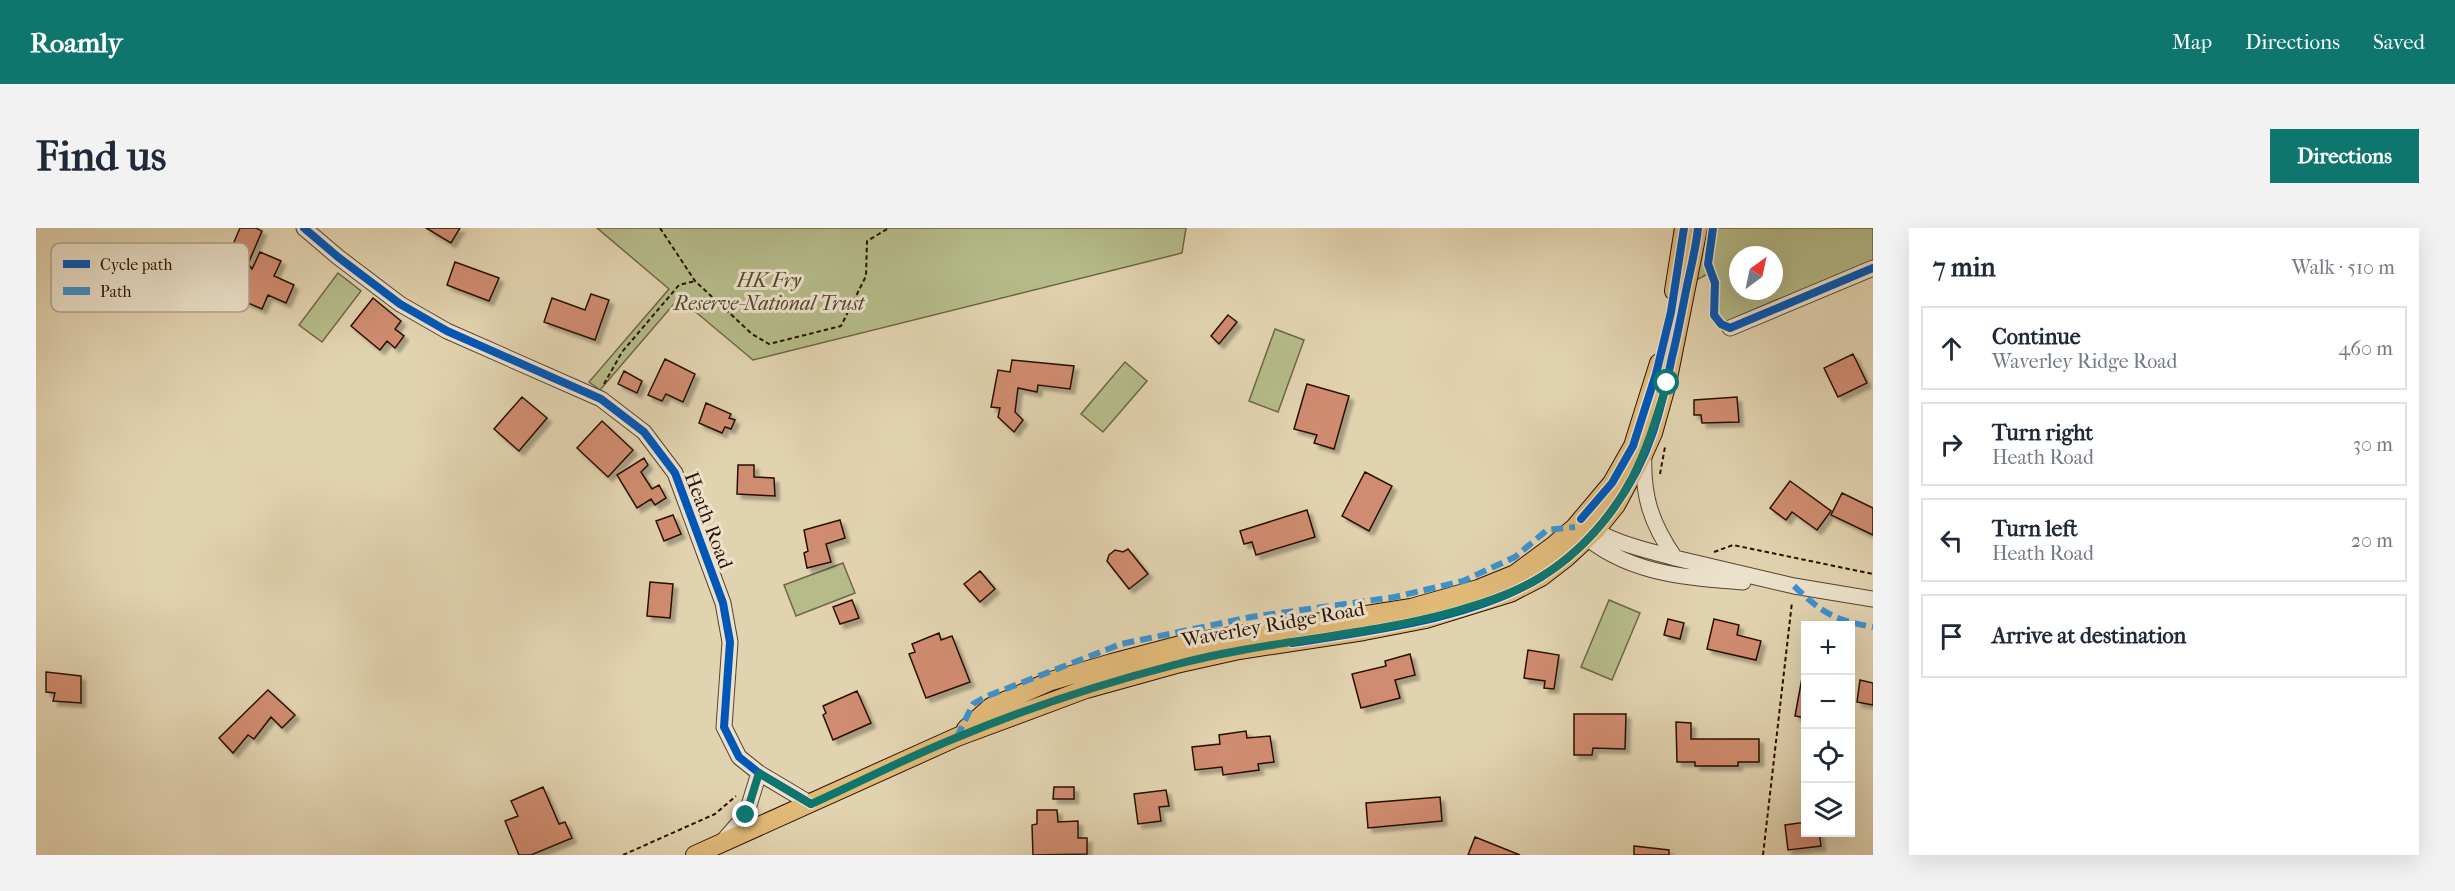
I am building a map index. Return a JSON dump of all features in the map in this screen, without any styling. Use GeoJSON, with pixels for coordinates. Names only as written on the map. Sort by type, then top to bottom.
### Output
{"type":"FeatureCollection","features":[{"type":"Feature","properties":{"kind":"main road","name":"Waverley Ridge Road"},"geometry":{"type":"LineString","coordinates":[[1585,529],[1633,446],[1656,374],[1671,312],[1684,228]]}},
{"type":"Feature","properties":{"kind":"main road","name":"Waverley Ridge Road"},"geometry":{"type":"LineString","coordinates":[[695,855],[957,737],[1086,689],[1176,664],[1239,650],[1364,632],[1426,620],[1510,593],[1541,577],[1585,529],[1616,505],[1653,433],[1667,383],[1698,228]]}},
{"type":"Feature","properties":{"kind":"street","name":"Heath Road"},"geometry":{"type":"LineString","coordinates":[[304,228],[400,304],[447,331],[601,399],[644,432],[675,473],[723,603],[730,642],[724,727],[739,757],[759,773],[811,804]]}},
{"type":"Feature","properties":{"kind":"street"},"geometry":{"type":"LineString","coordinates":[[1730,328],[1873,268]]}},
{"type":"Feature","properties":{"kind":"street","name":"Waverley Ridge Road"},"geometry":{"type":"LineString","coordinates":[[1644,453],[1643,475],[1648,509],[1660,536],[1682,560]]}},
{"type":"Feature","properties":{"kind":"street"},"geometry":{"type":"LineString","coordinates":[[1585,529],[1682,560],[1794,586],[1873,599]]}},
{"type":"Feature","properties":{"kind":"street"},"geometry":{"type":"LineString","coordinates":[[1585,529],[1629,564],[1714,579],[1794,586]]}},
{"type":"Feature","properties":{"kind":"street"},"geometry":{"type":"LineString","coordinates":[[723,841],[746,815],[759,773]]}},
{"type":"Feature","properties":{"kind":"path"},"geometry":{"type":"LineString","coordinates":[[660,228],[695,281],[752,334],[769,344],[842,326],[866,276],[867,241],[889,228]]}},
{"type":"Feature","properties":{"kind":"path"},"geometry":{"type":"LineString","coordinates":[[599,392],[622,351],[679,285],[695,281]]}},
{"type":"Feature","properties":{"kind":"path"},"geometry":{"type":"LineString","coordinates":[[1682,560],[1733,545],[1873,574]]}},
{"type":"Feature","properties":{"kind":"path"},"geometry":{"type":"LineString","coordinates":[[1763,855],[1794,586]]}},
{"type":"Feature","properties":{"kind":"path"},"geometry":{"type":"LineString","coordinates":[[623,855],[716,814],[740,793]]}},
{"type":"Feature","properties":{"kind":"green space","name":"HK Fry Reserve-National Trust"},"geometry":{"type":"Polygon","coordinates":[[[597,228],[1186,228],[1182,253],[753,360],[679,298],[600,390],[589,382],[669,289],[597,228]]]}},
{"type":"Feature","properties":{"kind":"green space"},"geometry":{"type":"Polygon","coordinates":[[[1698,228],[1873,228],[1873,268],[1730,328],[1721,324],[1714,315],[1715,283],[1711,272],[1687,285],[1698,228]]]}},
{"type":"Feature","properties":{"kind":"green space"},"geometry":{"type":"Polygon","coordinates":[[[338,273],[361,291],[322,342],[299,325],[338,273]]]}},
{"type":"Feature","properties":{"kind":"green space"},"geometry":{"type":"Polygon","coordinates":[[[1275,329],[1304,340],[1278,412],[1249,401],[1275,329]]]}},
{"type":"Feature","properties":{"kind":"green space"},"geometry":{"type":"Polygon","coordinates":[[[1125,362],[1147,381],[1103,432],[1081,414],[1125,362]]]}},
{"type":"Feature","properties":{"kind":"green space"},"geometry":{"type":"Polygon","coordinates":[[[843,563],[855,593],[796,616],[784,585],[843,563]]]}},
{"type":"Feature","properties":{"kind":"green space"},"geometry":{"type":"Polygon","coordinates":[[[1609,600],[1640,613],[1612,680],[1581,667],[1609,600]]]}},
{"type":"Feature","properties":{"kind":"building"},"geometry":{"type":"Polygon","coordinates":[[[240,228],[256,228],[262,231],[249,262],[249,243],[234,243],[240,228]]]}},
{"type":"Feature","properties":{"kind":"building"},"geometry":{"type":"Polygon","coordinates":[[[426,228],[460,228],[451,243],[426,228]]]}},
{"type":"Feature","properties":{"kind":"building"},"geometry":{"type":"Polygon","coordinates":[[[260,252],[281,261],[274,276],[294,285],[286,303],[268,295],[262,309],[249,303],[249,265],[252,269],[260,252]]]}},
{"type":"Feature","properties":{"kind":"building"},"geometry":{"type":"Polygon","coordinates":[[[455,262],[499,278],[489,301],[447,285],[455,262]]]}},
{"type":"Feature","properties":{"kind":"building"},"geometry":{"type":"Polygon","coordinates":[[[591,294],[609,300],[595,340],[544,322],[552,298],[585,310],[591,294]]]}},
{"type":"Feature","properties":{"kind":"building"},"geometry":{"type":"Polygon","coordinates":[[[373,298],[401,321],[395,329],[404,336],[395,348],[387,341],[380,350],[351,326],[373,298]]]}},
{"type":"Feature","properties":{"kind":"building"},"geometry":{"type":"Polygon","coordinates":[[[1228,315],[1237,322],[1219,344],[1211,336],[1228,315]]]}},
{"type":"Feature","properties":{"kind":"building"},"geometry":{"type":"Polygon","coordinates":[[[1853,354],[1867,383],[1838,397],[1824,368],[1853,354]]]}},
{"type":"Feature","properties":{"kind":"building"},"geometry":{"type":"Polygon","coordinates":[[[665,359],[695,374],[683,402],[666,394],[662,401],[648,395],[665,359]]]}},
{"type":"Feature","properties":{"kind":"building"},"geometry":{"type":"Polygon","coordinates":[[[1012,360],[1074,366],[1070,389],[1038,385],[1037,392],[1018,388],[1015,412],[1023,420],[1014,432],[998,417],[1000,408],[991,407],[998,370],[1010,372],[1012,360]]]}},
{"type":"Feature","properties":{"kind":"building"},"geometry":{"type":"Polygon","coordinates":[[[624,371],[642,381],[637,393],[618,384],[624,371]]]}},
{"type":"Feature","properties":{"kind":"building"},"geometry":{"type":"Polygon","coordinates":[[[1307,384],[1349,396],[1334,449],[1314,443],[1317,435],[1294,429],[1307,384]]]}},
{"type":"Feature","properties":{"kind":"building"},"geometry":{"type":"Polygon","coordinates":[[[522,397],[547,418],[519,451],[494,429],[522,397]]]}},
{"type":"Feature","properties":{"kind":"building"},"geometry":{"type":"Polygon","coordinates":[[[1737,397],[1739,422],[1702,423],[1701,415],[1694,415],[1694,400],[1737,397]]]}},
{"type":"Feature","properties":{"kind":"building"},"geometry":{"type":"Polygon","coordinates":[[[706,403],[731,414],[729,418],[735,420],[731,429],[725,427],[722,433],[699,423],[706,403]]]}},
{"type":"Feature","properties":{"kind":"building"},"geometry":{"type":"Polygon","coordinates":[[[602,421],[633,450],[608,477],[577,448],[602,421]]]}},
{"type":"Feature","properties":{"kind":"building"},"geometry":{"type":"Polygon","coordinates":[[[644,458],[648,465],[641,472],[652,489],[659,485],[666,498],[655,505],[651,499],[637,508],[617,475],[644,458]]]}},
{"type":"Feature","properties":{"kind":"building"},"geometry":{"type":"Polygon","coordinates":[[[738,465],[754,465],[754,477],[774,478],[775,496],[737,494],[738,465]]]}},
{"type":"Feature","properties":{"kind":"building"},"geometry":{"type":"Polygon","coordinates":[[[1365,472],[1392,486],[1369,531],[1342,516],[1365,472]]]}},
{"type":"Feature","properties":{"kind":"building"},"geometry":{"type":"Polygon","coordinates":[[[1790,481],[1831,511],[1817,530],[1792,512],[1786,520],[1770,508],[1790,481]]]}},
{"type":"Feature","properties":{"kind":"building"},"geometry":{"type":"Polygon","coordinates":[[[1842,493],[1873,508],[1873,535],[1831,515],[1842,493]]]}},
{"type":"Feature","properties":{"kind":"building"},"geometry":{"type":"Polygon","coordinates":[[[1307,510],[1315,537],[1256,555],[1252,542],[1244,544],[1240,531],[1307,510]]]}},
{"type":"Feature","properties":{"kind":"building"},"geometry":{"type":"Polygon","coordinates":[[[673,515],[681,534],[664,541],[656,521],[673,515]]]}},
{"type":"Feature","properties":{"kind":"building"},"geometry":{"type":"Polygon","coordinates":[[[840,520],[845,538],[826,544],[831,562],[807,568],[804,553],[808,551],[804,530],[840,520]]]}},
{"type":"Feature","properties":{"kind":"building"},"geometry":{"type":"Polygon","coordinates":[[[1128,549],[1148,574],[1129,589],[1107,561],[1109,555],[1115,550],[1123,552],[1128,549]]]}},
{"type":"Feature","properties":{"kind":"building"},"geometry":{"type":"Polygon","coordinates":[[[980,571],[995,589],[980,602],[964,584],[980,571]]]}},
{"type":"Feature","properties":{"kind":"building"},"geometry":{"type":"Polygon","coordinates":[[[650,582],[673,584],[670,618],[647,616],[650,582]]]}},
{"type":"Feature","properties":{"kind":"building"},"geometry":{"type":"Polygon","coordinates":[[[852,600],[859,618],[840,624],[833,607],[852,600]]]}},
{"type":"Feature","properties":{"kind":"building"},"geometry":{"type":"Polygon","coordinates":[[[1668,619],[1684,623],[1680,639],[1664,635],[1668,619]]]}},
{"type":"Feature","properties":{"kind":"building"},"geometry":{"type":"Polygon","coordinates":[[[1714,619],[1739,625],[1737,635],[1761,641],[1756,660],[1707,649],[1714,619]]]}},
{"type":"Feature","properties":{"kind":"building"},"geometry":{"type":"Polygon","coordinates":[[[939,633],[941,640],[952,636],[970,682],[926,698],[909,654],[915,652],[912,644],[939,633]]]}},
{"type":"Feature","properties":{"kind":"building"},"geometry":{"type":"Polygon","coordinates":[[[1528,650],[1559,655],[1554,689],[1544,688],[1545,681],[1524,678],[1528,650]]]}},
{"type":"Feature","properties":{"kind":"building"},"geometry":{"type":"Polygon","coordinates":[[[1410,654],[1415,675],[1395,680],[1400,698],[1361,708],[1352,674],[1386,666],[1385,661],[1410,654]]]}},
{"type":"Feature","properties":{"kind":"building"},"geometry":{"type":"Polygon","coordinates":[[[46,672],[81,676],[81,703],[53,701],[55,693],[46,692],[46,672]]]}},
{"type":"Feature","properties":{"kind":"building"},"geometry":{"type":"Polygon","coordinates":[[[1860,680],[1873,683],[1873,705],[1857,702],[1860,680]]]}},
{"type":"Feature","properties":{"kind":"building"},"geometry":{"type":"Polygon","coordinates":[[[1801,683],[1801,717],[1795,716],[1801,683]]]}},
{"type":"Feature","properties":{"kind":"building"},"geometry":{"type":"Polygon","coordinates":[[[268,690],[295,715],[282,728],[271,717],[254,739],[248,735],[233,753],[219,738],[268,690]]]}},
{"type":"Feature","properties":{"kind":"building"},"geometry":{"type":"Polygon","coordinates":[[[857,691],[871,723],[833,740],[823,715],[826,713],[823,706],[857,691]]]}},
{"type":"Feature","properties":{"kind":"building"},"geometry":{"type":"Polygon","coordinates":[[[1574,714],[1626,714],[1625,749],[1593,748],[1592,755],[1574,755],[1574,714]]]}},
{"type":"Feature","properties":{"kind":"building"},"geometry":{"type":"Polygon","coordinates":[[[1676,722],[1691,723],[1691,739],[1759,739],[1759,762],[1738,762],[1738,766],[1695,766],[1695,762],[1677,762],[1676,722]]]}},
{"type":"Feature","properties":{"kind":"building"},"geometry":{"type":"Polygon","coordinates":[[[1246,731],[1247,738],[1270,736],[1274,762],[1258,764],[1259,770],[1223,775],[1222,767],[1195,770],[1192,747],[1220,744],[1219,735],[1246,731]]]}},
{"type":"Feature","properties":{"kind":"building"},"geometry":{"type":"Polygon","coordinates":[[[543,787],[559,824],[565,822],[572,838],[531,855],[519,855],[505,821],[518,816],[511,801],[543,787]]]}},
{"type":"Feature","properties":{"kind":"building"},"geometry":{"type":"Polygon","coordinates":[[[1054,787],[1074,787],[1074,799],[1053,799],[1054,787]]]}},
{"type":"Feature","properties":{"kind":"building"},"geometry":{"type":"Polygon","coordinates":[[[1166,790],[1169,806],[1159,807],[1161,821],[1138,824],[1134,794],[1166,790]]]}},
{"type":"Feature","properties":{"kind":"building"},"geometry":{"type":"Polygon","coordinates":[[[1440,797],[1442,821],[1368,828],[1366,803],[1440,797]]]}},
{"type":"Feature","properties":{"kind":"building"},"geometry":{"type":"Polygon","coordinates":[[[1037,810],[1057,810],[1058,822],[1078,821],[1078,838],[1087,838],[1087,854],[1033,855],[1032,825],[1037,824],[1037,810]]]}},
{"type":"Feature","properties":{"kind":"building"},"geometry":{"type":"Polygon","coordinates":[[[1801,823],[1801,837],[1820,837],[1821,846],[1788,850],[1785,825],[1801,823]]]}},
{"type":"Feature","properties":{"kind":"building"},"geometry":{"type":"Polygon","coordinates":[[[1475,837],[1520,855],[1468,855],[1475,837]]]}},
{"type":"Feature","properties":{"kind":"building"},"geometry":{"type":"Polygon","coordinates":[[[1634,846],[1669,850],[1669,855],[1634,855],[1634,846]]]}},
{"type":"Feature","properties":{"kind":"marked path"},"geometry":{"type":"LineString","coordinates":[[957,737],[973,704],[985,697],[1121,644],[1251,617],[1395,597],[1463,581],[1515,557],[1547,530],[1575,527]]}},
{"type":"Feature","properties":{"kind":"marked path"},"geometry":{"type":"LineString","coordinates":[[1794,586],[1829,614],[1873,627]]}},
{"type":"Feature","properties":{"kind":"cycle path"},"geometry":{"type":"LineString","coordinates":[[304,228],[400,304],[447,331],[601,399],[644,432],[675,473],[723,603],[730,642],[724,727],[739,757],[759,773],[811,804]]}},
{"type":"Feature","properties":{"kind":"cycle path"},"geometry":{"type":"LineString","coordinates":[[1581,519],[1612,483],[1633,446],[1656,374],[1671,312],[1684,228]]}},
{"type":"Feature","properties":{"kind":"cycle path"},"geometry":{"type":"LineString","coordinates":[[1292,643],[1387,628],[1485,603],[1541,577],[1578,549],[1609,514],[1623,494],[1635,474],[1653,432],[1664,395],[1698,228]]}},
{"type":"Feature","properties":{"kind":"cycle path"},"geometry":{"type":"LineString","coordinates":[[1713,228],[1708,264],[1715,283],[1714,315],[1721,324],[1730,328],[1873,268]]}},
{"type":"Feature","properties":{"kind":"route"},"geometry":{"type":"LineString","coordinates":[[746,815],[759,773],[811,804],[957,737],[1086,689],[1176,664],[1239,650],[1364,632],[1426,620],[1510,593],[1541,577],[1567,557],[1587,539],[1616,505],[1632,478],[1653,433],[1667,383]]}}]}
